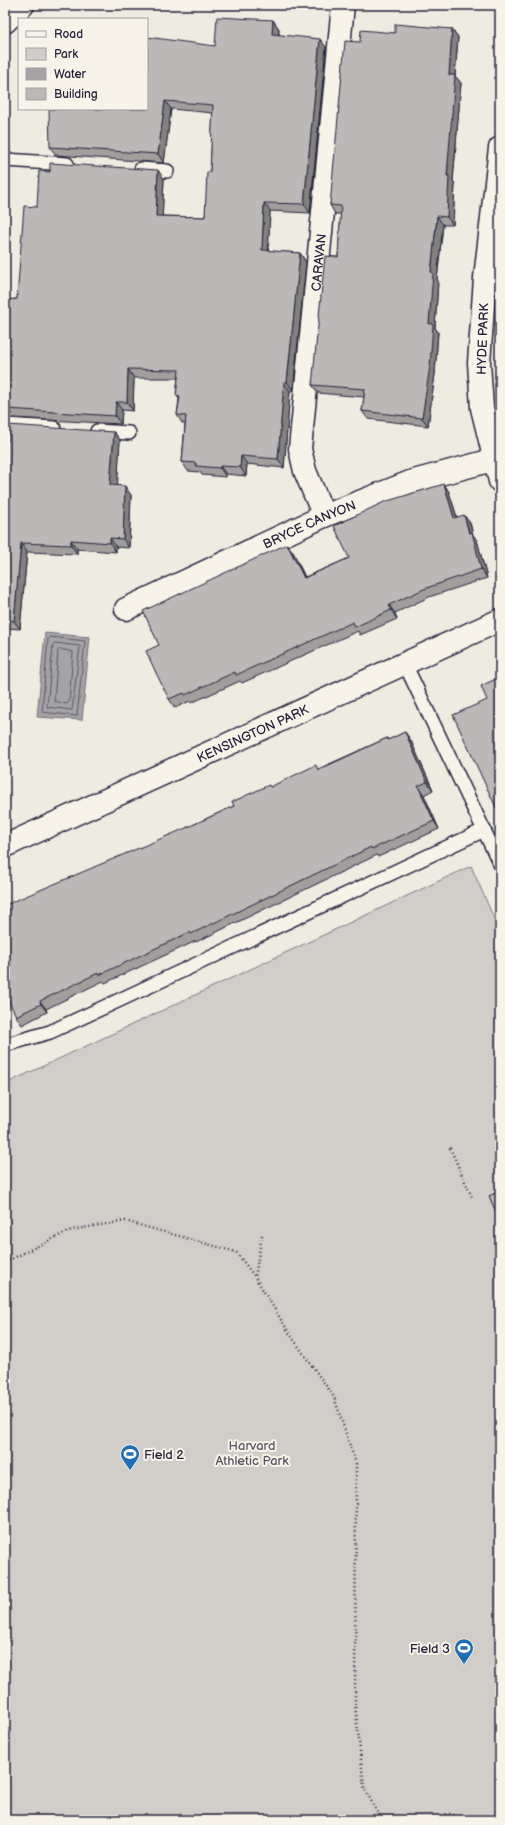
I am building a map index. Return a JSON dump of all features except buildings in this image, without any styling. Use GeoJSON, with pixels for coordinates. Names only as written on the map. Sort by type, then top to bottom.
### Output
{"type":"FeatureCollection","features":[{"type":"Feature","properties":{"kind":"street"},"geometry":{"type":"LineString","coordinates":[[5,22],[23,5]]}},
{"type":"Feature","properties":{"kind":"street","name":"CARAVAN"},"geometry":{"type":"LineString","coordinates":[[324,516],[305,471],[300,449],[343,5]]}},
{"type":"Feature","properties":{"kind":"street","name":"HYDE PARK"},"geometry":{"type":"LineString","coordinates":[[500,148],[485,278],[479,363],[482,408],[497,458],[500,481]]}},
{"type":"Feature","properties":{"kind":"street","name":"BRYCE CANYON"},"geometry":{"type":"LineString","coordinates":[[126,609],[324,516],[410,482],[497,458]]}},
{"type":"Feature","properties":{"kind":"street","name":"KENSINGTON PARK"},"geometry":{"type":"LineString","coordinates":[[5,846],[500,620]]}},
{"type":"Feature","properties":{"kind":"lane"},"geometry":{"type":"LineString","coordinates":[[5,160],[82,166]]}},
{"type":"Feature","properties":{"kind":"lane"},"geometry":{"type":"LineString","coordinates":[[129,168],[167,171]]}},
{"type":"Feature","properties":{"kind":"lane"},"geometry":{"type":"LineString","coordinates":[[5,425],[67,429]]}},
{"type":"Feature","properties":{"kind":"lane"},"geometry":{"type":"LineString","coordinates":[[83,430],[129,433]]}},
{"type":"Feature","properties":{"kind":"lane"},"geometry":{"type":"LineString","coordinates":[[404,664],[500,864]]}},
{"type":"Feature","properties":{"kind":"lane"},"geometry":{"type":"LineString","coordinates":[[5,1045],[50,1032],[484,830]]}},
{"type":"Feature","properties":{"kind":"path"},"geometry":{"type":"LineString","coordinates":[[450,1148],[472,1197]]}},
{"type":"Feature","properties":{"kind":"path"},"geometry":{"type":"LineString","coordinates":[[5,1262],[71,1230],[125,1221],[236,1252],[255,1277],[291,1336],[334,1397],[356,1464],[354,1704],[364,1787],[381,1820]]}},
{"type":"Feature","properties":{"kind":"path"},"geometry":{"type":"LineString","coordinates":[[255,1277],[262,1235]]}},
{"type":"Feature","properties":{"kind":"path"},"geometry":{"type":"LineString","coordinates":[[435,1820],[448,1813],[466,1820]]}},
{"type":"Feature","properties":{"kind":"green space","name":"Harvard Athletic Park"},"geometry":{"type":"Polygon","coordinates":[[[471,866],[500,932],[500,1820],[5,1820],[5,1084],[471,866]]]}},
{"type":"Feature","properties":{"kind":"water"},"geometry":{"type":"Polygon","coordinates":[[[45,633],[90,637],[82,720],[37,717],[45,633]]]}},
{"type":"Feature","properties":{"kind":"place","name":"Field 2"},"geometry":{"type":"Point","coordinates":[130,1471]}},
{"type":"Feature","properties":{"kind":"place","name":"Field 3"},"geometry":{"type":"Point","coordinates":[464,1665]}}]}
